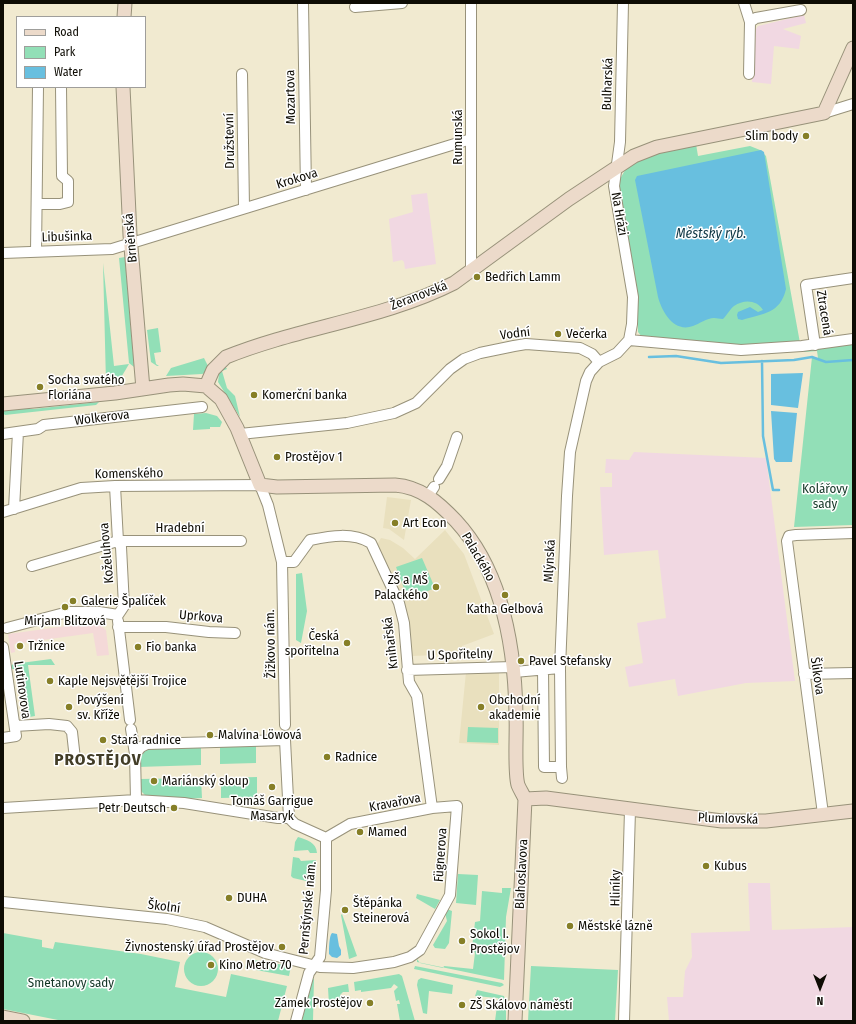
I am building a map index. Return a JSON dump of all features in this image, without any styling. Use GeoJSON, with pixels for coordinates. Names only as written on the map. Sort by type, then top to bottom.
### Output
{"type":"FeatureCollection","features":[{"type":"Feature","properties":{"kind":"main road"},"geometry":{"type":"LineString","coordinates":[[124,16],[125,3]]}},
{"type":"Feature","properties":{"kind":"main road"},"geometry":{"type":"LineString","coordinates":[[617,166],[647,150],[824,113],[853,48]]}},
{"type":"Feature","properties":{"kind":"main road","name":"Brněnská"},"geometry":{"type":"LineString","coordinates":[[123,88],[124,139],[131,243],[144,389]]}},
{"type":"Feature","properties":{"kind":"main road","name":"Žeranovská"},"geometry":{"type":"LineString","coordinates":[[206,386],[213,370],[219,362],[226,357],[433,294],[454,283],[617,166]]}},
{"type":"Feature","properties":{"kind":"main road","name":"Wolkerova"},"geometry":{"type":"LineString","coordinates":[[3,404],[183,384],[206,386]]}},
{"type":"Feature","properties":{"kind":"main road"},"geometry":{"type":"LineString","coordinates":[[206,386],[220,399],[240,434],[260,485]]}},
{"type":"Feature","properties":{"kind":"main road","name":"Palackého"},"geometry":{"type":"LineString","coordinates":[[260,485],[277,487],[434,487],[486,567],[500,603],[514,669],[516,693],[517,779],[525,799]]}},
{"type":"Feature","properties":{"kind":"main road","name":"Plumlovská"},"geometry":{"type":"LineString","coordinates":[[525,799],[546,798],[700,819],[732,821],[766,820],[853,812]]}},
{"type":"Feature","properties":{"kind":"main road","name":"Blahoslavova"},"geometry":{"type":"LineString","coordinates":[[515,1021],[525,799]]}},
{"type":"Feature","properties":{"kind":"main road"},"geometry":{"type":"LineString","coordinates":[[3,1017],[22,1021]]}},
{"type":"Feature","properties":{"kind":"street","name":"Mozartova"},"geometry":{"type":"LineString","coordinates":[[303,3],[306,190]]}},
{"type":"Feature","properties":{"kind":"street"},"geometry":{"type":"LineString","coordinates":[[355,7],[402,3]]}},
{"type":"Feature","properties":{"kind":"street","name":"Rumunská"},"geometry":{"type":"LineString","coordinates":[[471,3],[471,270]]}},
{"type":"Feature","properties":{"kind":"street","name":"Bulharská"},"geometry":{"type":"LineString","coordinates":[[617,166],[620,142],[623,3]]}},
{"type":"Feature","properties":{"kind":"street"},"geometry":{"type":"LineString","coordinates":[[744,3],[750,22],[749,74]]}},
{"type":"Feature","properties":{"kind":"street"},"geometry":{"type":"LineString","coordinates":[[750,22],[756,18],[801,10]]}},
{"type":"Feature","properties":{"kind":"street","name":"Družstevní"},"geometry":{"type":"LineString","coordinates":[[242,74],[244,208]]}},
{"type":"Feature","properties":{"kind":"street"},"geometry":{"type":"LineString","coordinates":[[36,252],[38,88]]}},
{"type":"Feature","properties":{"kind":"street"},"geometry":{"type":"LineString","coordinates":[[37,204],[60,204],[68,202],[68,180],[62,176],[61,88]]}},
{"type":"Feature","properties":{"kind":"street"},"geometry":{"type":"LineString","coordinates":[[824,113],[853,104]]}},
{"type":"Feature","properties":{"kind":"street","name":"Krokova"},"geometry":{"type":"LineString","coordinates":[[131,243],[471,139]]}},
{"type":"Feature","properties":{"kind":"street","name":"Na Hrázi"},"geometry":{"type":"LineString","coordinates":[[617,166],[614,186],[633,302],[632,328],[629,340]]}},
{"type":"Feature","properties":{"kind":"street","name":"Libušinka"},"geometry":{"type":"LineString","coordinates":[[3,253],[112,249],[131,243]]}},
{"type":"Feature","properties":{"kind":"street","name":"Ztracená"},"geometry":{"type":"LineString","coordinates":[[816,345],[806,285],[853,278]]}},
{"type":"Feature","properties":{"kind":"street"},"geometry":{"type":"LineString","coordinates":[[599,362],[617,353],[629,340],[721,349],[762,350],[816,345],[853,339]]}},
{"type":"Feature","properties":{"kind":"street","name":"Vodní"},"geometry":{"type":"LineString","coordinates":[[240,434],[347,423],[400,411],[416,402],[457,364],[480,354],[526,344],[561,346],[586,350],[599,362]]}},
{"type":"Feature","properties":{"kind":"street","name":"Mlýnská"},"geometry":{"type":"LineString","coordinates":[[562,778],[560,668],[563,572],[570,452],[586,381],[590,372],[599,362]]}},
{"type":"Feature","properties":{"kind":"street","name":"Wolkerova"},"geometry":{"type":"LineString","coordinates":[[3,434],[38,429],[44,425],[202,407]]}},
{"type":"Feature","properties":{"kind":"street"},"geometry":{"type":"LineString","coordinates":[[14,509],[18,432]]}},
{"type":"Feature","properties":{"kind":"street"},"geometry":{"type":"LineString","coordinates":[[434,487],[447,466],[457,437]]}},
{"type":"Feature","properties":{"kind":"street","name":"Komenského"},"geometry":{"type":"LineString","coordinates":[[3,512],[81,488],[115,486],[260,485]]}},
{"type":"Feature","properties":{"kind":"street","name":"Žižkovo nám."},"geometry":{"type":"LineString","coordinates":[[260,485],[268,505],[282,562],[285,725]]}},
{"type":"Feature","properties":{"kind":"street","name":"Koželuhova"},"geometry":{"type":"LineString","coordinates":[[115,486],[118,540],[121,548],[124,606],[118,616],[118,627],[135,754],[136,800]]}},
{"type":"Feature","properties":{"kind":"street","name":"Šlikova"},"geometry":{"type":"LineString","coordinates":[[823,814],[787,541],[789,536],[796,534],[853,533]]}},
{"type":"Feature","properties":{"kind":"street","name":"Knihařská"},"geometry":{"type":"LineString","coordinates":[[282,562],[294,562],[310,540],[332,536],[354,536],[363,538],[371,543],[399,602],[404,623],[409,682],[417,696],[432,808]]}},
{"type":"Feature","properties":{"kind":"street","name":"Hradební"},"geometry":{"type":"LineString","coordinates":[[32,566],[118,540],[241,541]]}},
{"type":"Feature","properties":{"kind":"street"},"geometry":{"type":"LineString","coordinates":[[7,628],[68,612],[99,612],[118,616]]}},
{"type":"Feature","properties":{"kind":"street","name":"Uprkova"},"geometry":{"type":"LineString","coordinates":[[118,627],[166,627],[209,632],[235,633]]}},
{"type":"Feature","properties":{"kind":"street","name":"Lutinovova"},"geometry":{"type":"LineString","coordinates":[[3,647],[16,736],[3,738]]}},
{"type":"Feature","properties":{"kind":"street","name":"U Spořitelny"},"geometry":{"type":"LineString","coordinates":[[408,670],[560,668]]}},
{"type":"Feature","properties":{"kind":"street"},"geometry":{"type":"LineString","coordinates":[[543,669],[544,767],[561,767]]}},
{"type":"Feature","properties":{"kind":"street"},"geometry":{"type":"LineString","coordinates":[[804,674],[853,673]]}},
{"type":"Feature","properties":{"kind":"street"},"geometry":{"type":"LineString","coordinates":[[15,726],[48,724],[67,726],[72,732],[75,759]]}},
{"type":"Feature","properties":{"kind":"street"},"geometry":{"type":"LineString","coordinates":[[135,754],[141,747],[147,744],[285,740],[289,818],[295,824],[326,838]]}},
{"type":"Feature","properties":{"kind":"street"},"geometry":{"type":"LineString","coordinates":[[3,808],[136,800],[184,803],[278,818],[289,818]]}},
{"type":"Feature","properties":{"kind":"street","name":"Kravařova"},"geometry":{"type":"LineString","coordinates":[[326,838],[350,824],[432,808],[457,806]]}},
{"type":"Feature","properties":{"kind":"street","name":"Fügnerova"},"geometry":{"type":"LineString","coordinates":[[399,960],[410,957],[420,950],[445,905],[451,890],[457,806]]}},
{"type":"Feature","properties":{"kind":"street","name":"Hliníky"},"geometry":{"type":"LineString","coordinates":[[624,1021],[630,810]]}},
{"type":"Feature","properties":{"kind":"street","name":"Pernštýnské nám."},"geometry":{"type":"LineString","coordinates":[[314,966],[320,957],[326,890],[326,838]]}},
{"type":"Feature","properties":{"kind":"street","name":"Školní"},"geometry":{"type":"LineString","coordinates":[[3,902],[167,919],[205,927],[266,953],[314,966]]}},
{"type":"Feature","properties":{"kind":"street","name":"Pernštýnské nám."},"geometry":{"type":"LineString","coordinates":[[314,966],[353,968],[399,960]]}},
{"type":"Feature","properties":{"kind":"street"},"geometry":{"type":"LineString","coordinates":[[296,1021],[309,973],[314,966]]}},
{"type":"Feature","properties":{"kind":"shaded area"},"geometry":{"type":"Polygon","coordinates":[[[804,15],[806,23],[783,29],[801,36],[799,49],[774,46],[771,84],[752,82],[756,29],[758,26],[804,15]]]}},
{"type":"Feature","properties":{"kind":"shaded area"},"geometry":{"type":"Polygon","coordinates":[[[427,193],[436,264],[405,269],[404,262],[402,260],[393,262],[389,219],[413,212],[411,195],[427,193]]]}},
{"type":"Feature","properties":{"kind":"shaded area"},"geometry":{"type":"Polygon","coordinates":[[[634,452],[766,458],[795,681],[746,683],[678,696],[675,679],[629,687],[625,667],[643,663],[637,623],[666,618],[658,550],[604,555],[600,487],[612,487],[612,473],[605,473],[606,459],[629,460],[634,452]]]}},
{"type":"Feature","properties":{"kind":"shaded area","name":"Art Econ"},"geometry":{"type":"Polygon","coordinates":[[[387,497],[411,500],[404,540],[389,529],[383,528],[387,497]]]}},
{"type":"Feature","properties":{"kind":"shaded area","name":"ZŠ a MŠ Palackého"},"geometry":{"type":"Polygon","coordinates":[[[445,530],[464,554],[494,634],[462,646],[462,654],[412,656],[408,615],[377,545],[381,538],[390,540],[403,548],[415,559],[445,530]]]}},
{"type":"Feature","properties":{"kind":"shaded area","name":"Tržnice"},"geometry":{"type":"Polygon","coordinates":[[[96,622],[106,630],[109,655],[97,656],[93,633],[14,644],[15,652],[11,653],[8,634],[96,622]]]}},
{"type":"Feature","properties":{"kind":"shaded area","name":"Obchodní akademie"},"geometry":{"type":"Polygon","coordinates":[[[499,671],[499,745],[459,743],[466,672],[499,671]]]}},
{"type":"Feature","properties":{"kind":"shaded area"},"geometry":{"type":"Polygon","coordinates":[[[748,883],[770,883],[772,930],[853,927],[853,1021],[669,1021],[667,997],[683,997],[685,971],[692,957],[691,933],[750,931],[748,883]]]}},
{"type":"Feature","properties":{"kind":"green space","name":"Městský ryb."},"geometry":{"type":"Polygon","coordinates":[[[696,144],[698,156],[750,146],[760,150],[766,156],[800,343],[731,346],[642,337],[638,332],[636,287],[620,195],[620,179],[628,165],[652,154],[696,144]]]}},
{"type":"Feature","properties":{"kind":"green space"},"geometry":{"type":"Polygon","coordinates":[[[125,257],[134,367],[129,363],[119,258],[125,257]]]}},
{"type":"Feature","properties":{"kind":"green space"},"geometry":{"type":"Polygon","coordinates":[[[103,263],[114,366],[129,364],[119,381],[106,383],[103,263]]]}},
{"type":"Feature","properties":{"kind":"green space"},"geometry":{"type":"Polygon","coordinates":[[[158,328],[161,352],[154,353],[156,364],[159,366],[157,366],[151,362],[147,330],[158,328]]]}},
{"type":"Feature","properties":{"kind":"green space","name":"Kolářovy sady"},"geometry":{"type":"Polygon","coordinates":[[[853,343],[853,525],[794,527],[812,357],[818,358],[817,351],[804,352],[804,350],[853,343]]]}},
{"type":"Feature","properties":{"kind":"green space"},"geometry":{"type":"Polygon","coordinates":[[[204,358],[208,366],[205,373],[166,376],[171,368],[204,358]]]}},
{"type":"Feature","properties":{"kind":"green space"},"geometry":{"type":"Polygon","coordinates":[[[225,366],[227,369],[222,371],[227,388],[235,396],[240,417],[218,382],[219,374],[225,366]]]}},
{"type":"Feature","properties":{"kind":"green space"},"geometry":{"type":"Polygon","coordinates":[[[99,402],[96,405],[5,415],[3,413],[3,408],[33,409],[99,402]]]}},
{"type":"Feature","properties":{"kind":"green space"},"geometry":{"type":"Polygon","coordinates":[[[206,413],[217,416],[222,422],[220,427],[193,430],[194,414],[206,413]]]}},
{"type":"Feature","properties":{"kind":"green space"},"geometry":{"type":"Polygon","coordinates":[[[422,558],[435,588],[408,599],[396,567],[422,558]]]}},
{"type":"Feature","properties":{"kind":"green space"},"geometry":{"type":"Polygon","coordinates":[[[302,573],[307,611],[301,643],[296,640],[296,574],[302,573]]]}},
{"type":"Feature","properties":{"kind":"green space"},"geometry":{"type":"Polygon","coordinates":[[[51,659],[55,665],[28,665],[35,716],[24,718],[17,669],[11,669],[11,666],[13,664],[51,659]]]}},
{"type":"Feature","properties":{"kind":"green space"},"geometry":{"type":"Polygon","coordinates":[[[468,727],[498,728],[498,743],[467,742],[468,727]]]}},
{"type":"Feature","properties":{"kind":"green space"},"geometry":{"type":"Polygon","coordinates":[[[256,745],[256,763],[220,764],[220,746],[256,745]]]}},
{"type":"Feature","properties":{"kind":"green space"},"geometry":{"type":"Polygon","coordinates":[[[201,747],[201,765],[138,767],[140,753],[148,748],[201,747]]]}},
{"type":"Feature","properties":{"kind":"green space"},"geometry":{"type":"Polygon","coordinates":[[[257,777],[257,797],[221,798],[221,778],[257,777]]]}},
{"type":"Feature","properties":{"kind":"green space"},"geometry":{"type":"Polygon","coordinates":[[[201,778],[202,798],[183,799],[146,796],[139,789],[139,779],[201,778]]]}},
{"type":"Feature","properties":{"kind":"green space"},"geometry":{"type":"Polygon","coordinates":[[[298,837],[308,840],[313,844],[317,853],[310,853],[308,850],[294,851],[295,842],[298,837]]]}},
{"type":"Feature","properties":{"kind":"green space"},"geometry":{"type":"Polygon","coordinates":[[[293,857],[299,858],[301,861],[316,860],[315,883],[293,878],[291,876],[293,857]]]}},
{"type":"Feature","properties":{"kind":"green space"},"geometry":{"type":"Polygon","coordinates":[[[458,874],[478,875],[476,905],[456,903],[458,874]]]}},
{"type":"Feature","properties":{"kind":"green space"},"geometry":{"type":"Polygon","coordinates":[[[502,888],[511,888],[506,917],[504,980],[443,967],[473,969],[475,953],[472,948],[475,922],[480,921],[482,891],[502,893],[502,888]]]}},
{"type":"Feature","properties":{"kind":"green space"},"geometry":{"type":"Polygon","coordinates":[[[417,894],[440,900],[435,909],[416,898],[417,894]]]}},
{"type":"Feature","properties":{"kind":"green space"},"geometry":{"type":"Polygon","coordinates":[[[447,909],[452,911],[449,943],[445,949],[435,948],[433,945],[447,921],[445,913],[447,909]]]}},
{"type":"Feature","properties":{"kind":"green space"},"geometry":{"type":"Polygon","coordinates":[[[342,914],[357,956],[349,959],[341,915],[342,914]]]}},
{"type":"Feature","properties":{"kind":"green space","name":"Smetanovy sady"},"geometry":{"type":"Polygon","coordinates":[[[3,933],[42,940],[42,947],[53,949],[55,942],[141,954],[180,962],[175,987],[226,997],[231,974],[287,986],[278,1021],[63,1021],[3,1009],[3,933]]]}},
{"type":"Feature","properties":{"kind":"green space"},"geometry":{"type":"Polygon","coordinates":[[[201,952],[213,957],[218,969],[213,981],[201,986],[189,981],[184,969],[189,957],[201,952]]]}},
{"type":"Feature","properties":{"kind":"green space"},"geometry":{"type":"Polygon","coordinates":[[[247,959],[291,966],[289,976],[245,968],[247,959]]]}},
{"type":"Feature","properties":{"kind":"green space"},"geometry":{"type":"Polygon","coordinates":[[[420,963],[443,967],[443,968],[420,963]]]}},
{"type":"Feature","properties":{"kind":"green space"},"geometry":{"type":"Polygon","coordinates":[[[415,966],[502,983],[504,985],[500,987],[414,969],[415,966]]]}},
{"type":"Feature","properties":{"kind":"green space"},"geometry":{"type":"Polygon","coordinates":[[[531,966],[618,970],[615,1021],[528,1021],[531,966]]]}},
{"type":"Feature","properties":{"kind":"green space"},"geometry":{"type":"Polygon","coordinates":[[[399,974],[402,976],[415,1021],[400,1021],[397,1004],[400,1004],[399,1000],[396,1001],[394,991],[398,987],[394,984],[391,988],[361,992],[361,990],[355,991],[354,982],[399,974]]]}},
{"type":"Feature","properties":{"kind":"green space"},"geometry":{"type":"Polygon","coordinates":[[[314,978],[313,1021],[302,1021],[311,982],[314,978]]]}},
{"type":"Feature","properties":{"kind":"green space"},"geometry":{"type":"Polygon","coordinates":[[[421,978],[453,985],[452,994],[429,991],[427,1014],[423,1013],[417,985],[418,980],[421,978]]]}},
{"type":"Feature","properties":{"kind":"green space"},"geometry":{"type":"Polygon","coordinates":[[[348,984],[349,992],[343,992],[340,995],[345,1002],[329,1005],[328,988],[348,984]]]}},
{"type":"Feature","properties":{"kind":"green space"},"geometry":{"type":"Polygon","coordinates":[[[477,990],[504,996],[506,1003],[506,1021],[495,1021],[498,998],[475,996],[477,990]]]}},
{"type":"Feature","properties":{"kind":"water","name":"Městský ryb."},"geometry":{"type":"Polygon","coordinates":[[[761,150],[764,152],[786,289],[783,297],[775,308],[764,314],[742,320],[738,319],[738,312],[750,307],[758,312],[763,310],[754,302],[742,302],[734,306],[723,319],[711,318],[693,326],[680,327],[666,315],[662,309],[658,297],[635,180],[637,176],[761,150]]]}},
{"type":"Feature","properties":{"kind":"water"},"geometry":{"type":"Polygon","coordinates":[[[803,373],[798,408],[771,405],[771,374],[803,373]]]}},
{"type":"Feature","properties":{"kind":"water"},"geometry":{"type":"Polygon","coordinates":[[[771,411],[797,413],[792,462],[776,462],[774,459],[771,411]]]}},
{"type":"Feature","properties":{"kind":"water"},"geometry":{"type":"Polygon","coordinates":[[[332,933],[337,934],[341,950],[341,955],[337,958],[332,957],[329,954],[332,933]]]}},
{"type":"Feature","properties":{"kind":"waterway"},"geometry":{"type":"LineString","coordinates":[[649,357],[676,356],[721,363],[794,360],[812,357],[826,362],[853,360]]}},
{"type":"Feature","properties":{"kind":"waterway"},"geometry":{"type":"LineString","coordinates":[[762,361],[763,436],[773,490],[779,490]]}},
{"type":"Feature","properties":{"kind":"place","name":"Slim body"},"geometry":{"type":"Point","coordinates":[806,136]}},
{"type":"Feature","properties":{"kind":"place","name":"Bedřich Lamm"},"geometry":{"type":"Point","coordinates":[477,277]}},
{"type":"Feature","properties":{"kind":"place","name":"Večerka"},"geometry":{"type":"Point","coordinates":[558,334]}},
{"type":"Feature","properties":{"kind":"place","name":"Socha svatého Floriána"},"geometry":{"type":"Point","coordinates":[40,387]}},
{"type":"Feature","properties":{"kind":"place","name":"Komerční banka"},"geometry":{"type":"Point","coordinates":[254,395]}},
{"type":"Feature","properties":{"kind":"place","name":"Prostějov 1"},"geometry":{"type":"Point","coordinates":[277,457]}},
{"type":"Feature","properties":{"kind":"place","name":"Art Econ"},"geometry":{"type":"Point","coordinates":[395,523]}},
{"type":"Feature","properties":{"kind":"place","name":"ZŠ a MŠ Palackého"},"geometry":{"type":"Point","coordinates":[436,587]}},
{"type":"Feature","properties":{"kind":"place","name":"Katha Gelbová"},"geometry":{"type":"Point","coordinates":[505,595]}},
{"type":"Feature","properties":{"kind":"place","name":"Galerie Špalíček"},"geometry":{"type":"Point","coordinates":[73,601]}},
{"type":"Feature","properties":{"kind":"place","name":"Mirjam Blitzová"},"geometry":{"type":"Point","coordinates":[65,607]}},
{"type":"Feature","properties":{"kind":"place","name":"Česká spořitelna"},"geometry":{"type":"Point","coordinates":[347,643]}},
{"type":"Feature","properties":{"kind":"place","name":"Tržnice"},"geometry":{"type":"Point","coordinates":[20,646]}},
{"type":"Feature","properties":{"kind":"place","name":"Fio banka"},"geometry":{"type":"Point","coordinates":[138,647]}},
{"type":"Feature","properties":{"kind":"place","name":"Pavel Stefansky"},"geometry":{"type":"Point","coordinates":[521,661]}},
{"type":"Feature","properties":{"kind":"place","name":"Kaple Nejsvětější Trojice"},"geometry":{"type":"Point","coordinates":[50,681]}},
{"type":"Feature","properties":{"kind":"place","name":"Povýšení sv. Kříže"},"geometry":{"type":"Point","coordinates":[69,707]}},
{"type":"Feature","properties":{"kind":"place","name":"Obchodní akademie"},"geometry":{"type":"Point","coordinates":[481,707]}},
{"type":"Feature","properties":{"kind":"place","name":"Malvína Löwová"},"geometry":{"type":"Point","coordinates":[210,735]}},
{"type":"Feature","properties":{"kind":"place","name":"Stará radnice"},"geometry":{"type":"Point","coordinates":[103,740]}},
{"type":"Feature","properties":{"kind":"place","name":"Radnice"},"geometry":{"type":"Point","coordinates":[327,757]}},
{"type":"Feature","properties":{"kind":"place","name":"Mariánský sloup"},"geometry":{"type":"Point","coordinates":[154,781]}},
{"type":"Feature","properties":{"kind":"place","name":"Tomáš Garrigue Masaryk"},"geometry":{"type":"Point","coordinates":[272,787]}},
{"type":"Feature","properties":{"kind":"place","name":"Petr Deutsch"},"geometry":{"type":"Point","coordinates":[174,808]}},
{"type":"Feature","properties":{"kind":"place","name":"Mamed"},"geometry":{"type":"Point","coordinates":[360,832]}},
{"type":"Feature","properties":{"kind":"place","name":"Kubus"},"geometry":{"type":"Point","coordinates":[706,866]}},
{"type":"Feature","properties":{"kind":"place","name":"DUHA"},"geometry":{"type":"Point","coordinates":[229,898]}},
{"type":"Feature","properties":{"kind":"place","name":"Štěpánka Steinerová"},"geometry":{"type":"Point","coordinates":[345,910]}},
{"type":"Feature","properties":{"kind":"place","name":"Městské lázně"},"geometry":{"type":"Point","coordinates":[570,926]}},
{"type":"Feature","properties":{"kind":"place","name":"Sokol I. Prostějov"},"geometry":{"type":"Point","coordinates":[462,941]}},
{"type":"Feature","properties":{"kind":"place","name":"Živnostenský úřad Prostějov"},"geometry":{"type":"Point","coordinates":[282,947]}},
{"type":"Feature","properties":{"kind":"place","name":"Kino Metro 70"},"geometry":{"type":"Point","coordinates":[211,965]}},
{"type":"Feature","properties":{"kind":"place","name":"Zámek Prostějov"},"geometry":{"type":"Point","coordinates":[370,1003]}},
{"type":"Feature","properties":{"kind":"place","name":"ZŠ Skálovo náměstí"},"geometry":{"type":"Point","coordinates":[462,1005]}},
{"type":"Feature","properties":{"kind":"district","name":"PROSTĚJOV"},"geometry":{"type":"Point","coordinates":[98,760]}}]}
